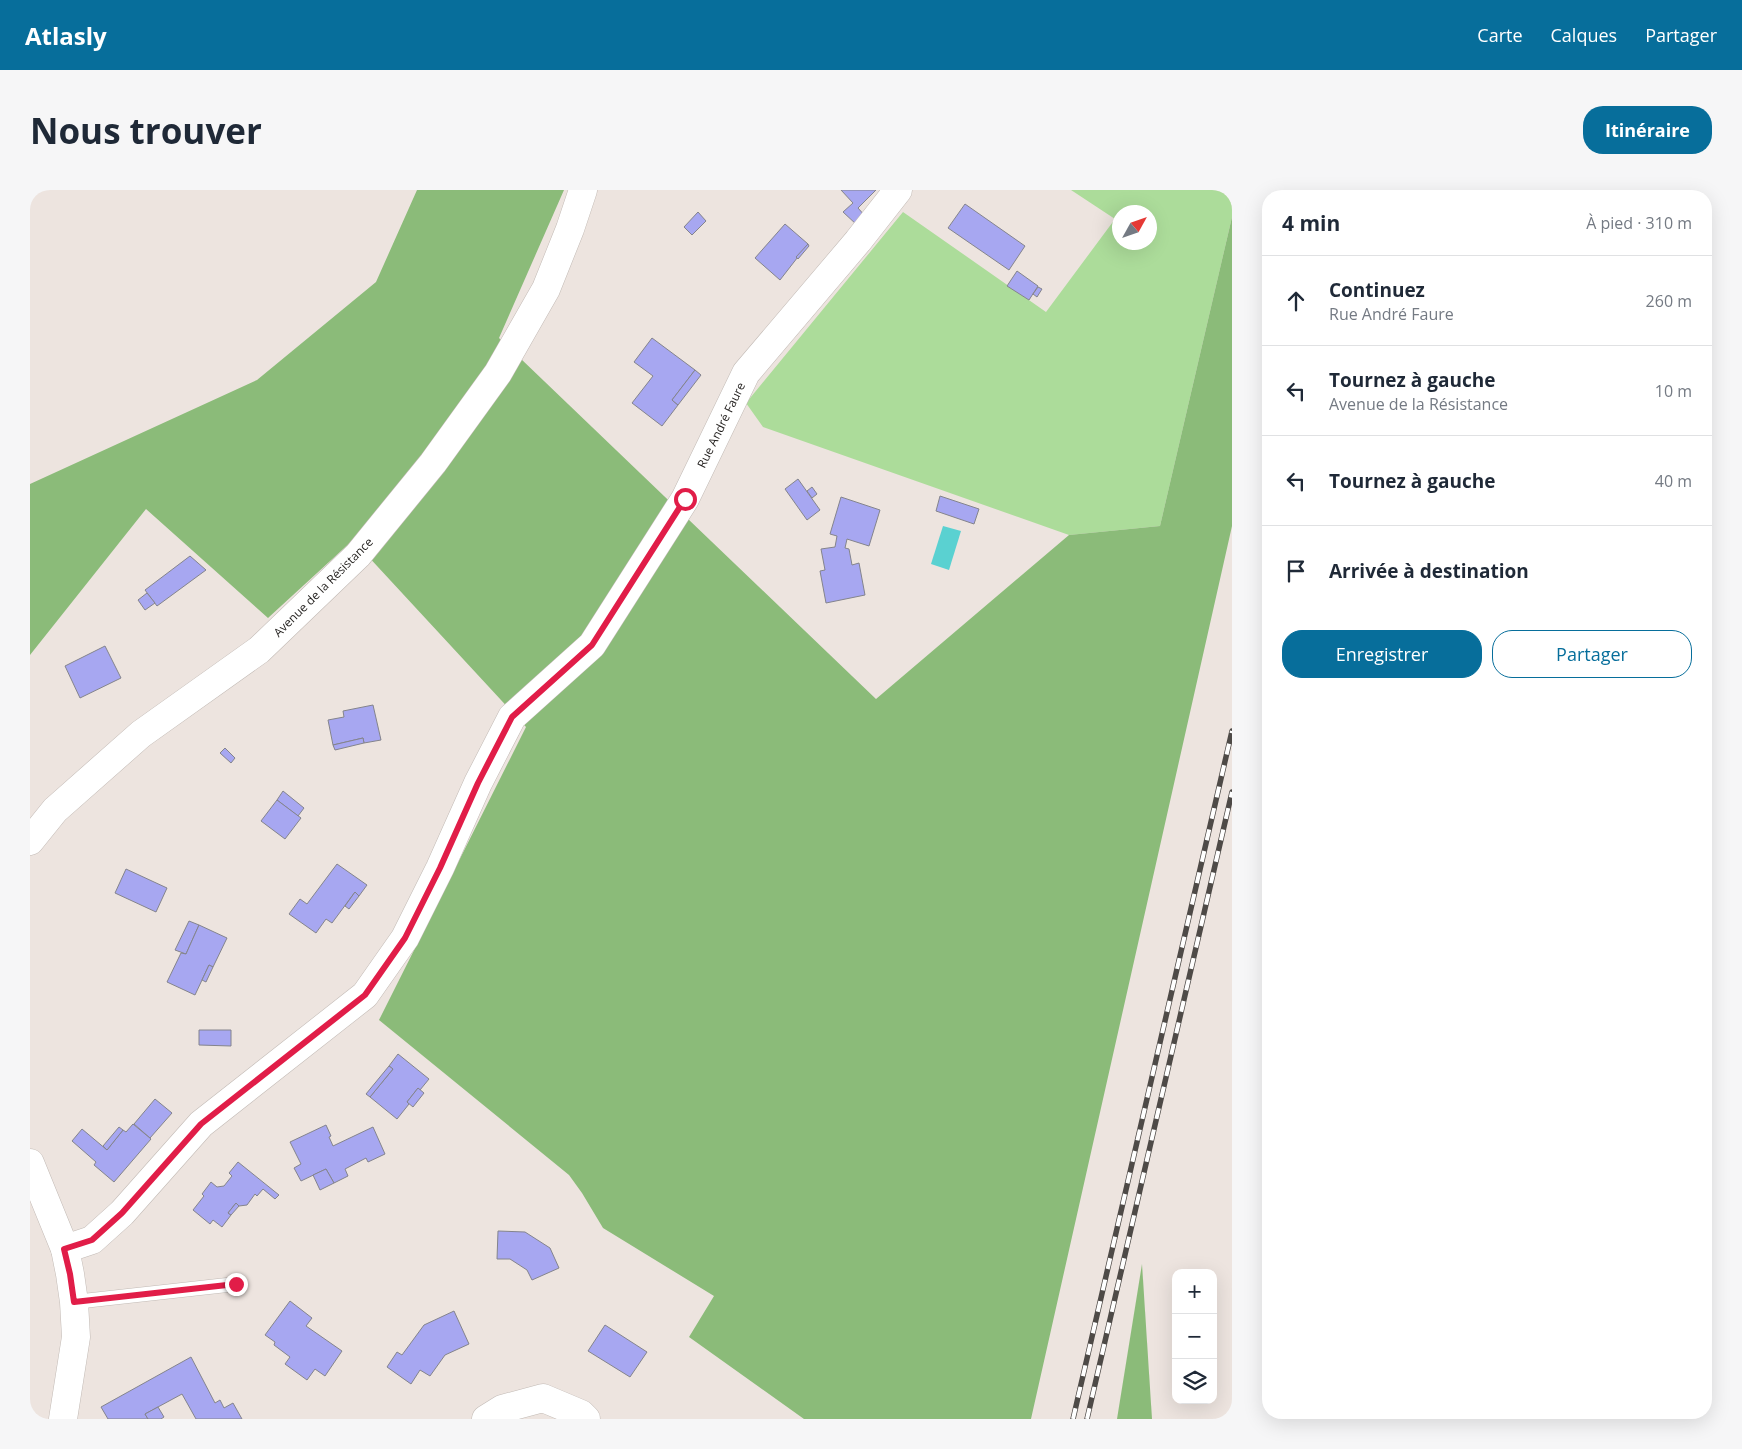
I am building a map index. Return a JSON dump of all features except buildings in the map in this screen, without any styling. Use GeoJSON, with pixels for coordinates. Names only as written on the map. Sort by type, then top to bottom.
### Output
{"type":"FeatureCollection","features":[{"type":"Feature","properties":{"kind":"street","name":"Avenue de la Résistance"},"geometry":{"type":"LineString","coordinates":[[30,841],[55,810],[141,734],[259,650],[358,555],[433,462],[498,373],[546,289],[583,190]]}},
{"type":"Feature","properties":{"kind":"street","name":"Rue André Faure"},"geometry":{"type":"LineString","coordinates":[[64,1249],[92,1240],[122,1213],[201,1124],[365,995],[405,938],[440,868],[478,783],[512,717],[592,645],[685,499],[746,373],[858,241],[898,190]]}},
{"type":"Feature","properties":{"kind":"street"},"geometry":{"type":"LineString","coordinates":[[30,1163],[64,1249],[74,1302],[76,1337],[63,1419]]}},
{"type":"Feature","properties":{"kind":"street"},"geometry":{"type":"LineString","coordinates":[[486,1419],[502,1409],[543,1398],[581,1414],[586,1419]]}},
{"type":"Feature","properties":{"kind":"lane"},"geometry":{"type":"LineString","coordinates":[[74,1302],[236,1284]]}},
{"type":"Feature","properties":{"kind":"green space"},"geometry":{"type":"Polygon","coordinates":[[[417,190],[564,190],[499,338],[876,699],[1069,535],[1160,526],[1232,217],[1232,526],[1031,1419],[804,1419],[689,1337],[714,1296],[603,1228],[569,1175],[379,1020],[526,727],[353,540],[268,618],[146,509],[30,655],[30,484],[257,380],[376,282],[417,190]]]}},
{"type":"Feature","properties":{"kind":"green space"},"geometry":{"type":"Polygon","coordinates":[[[1071,190],[1232,190],[1232,217],[1160,526],[1069,535],[763,427],[746,403],[903,212],[1046,312],[1112,223],[1112,250],[1157,250],[1157,205],[1112,205],[1112,217],[1071,190]]]}},
{"type":"Feature","properties":{"kind":"green space"},"geometry":{"type":"Polygon","coordinates":[[[1142,1264],[1152,1419],[1117,1419],[1142,1264]]]}},
{"type":"Feature","properties":{"kind":"water"},"geometry":{"type":"Polygon","coordinates":[[[943,526],[961,531],[949,570],[931,564],[943,526]]]}},
{"type":"Feature","properties":{"kind":"railway"},"geometry":{"type":"LineString","coordinates":[[1073,1419],[1232,731]]}},
{"type":"Feature","properties":{"kind":"railway"},"geometry":{"type":"LineString","coordinates":[[1087,1419],[1232,792]]}},
{"type":"Feature","properties":{"kind":"route"},"geometry":{"type":"LineString","coordinates":[[236,1284],[74,1302],[64,1249],[92,1240],[122,1213],[201,1124],[365,995],[405,938],[440,868],[478,783],[512,717],[592,645],[685,499]]}}]}
